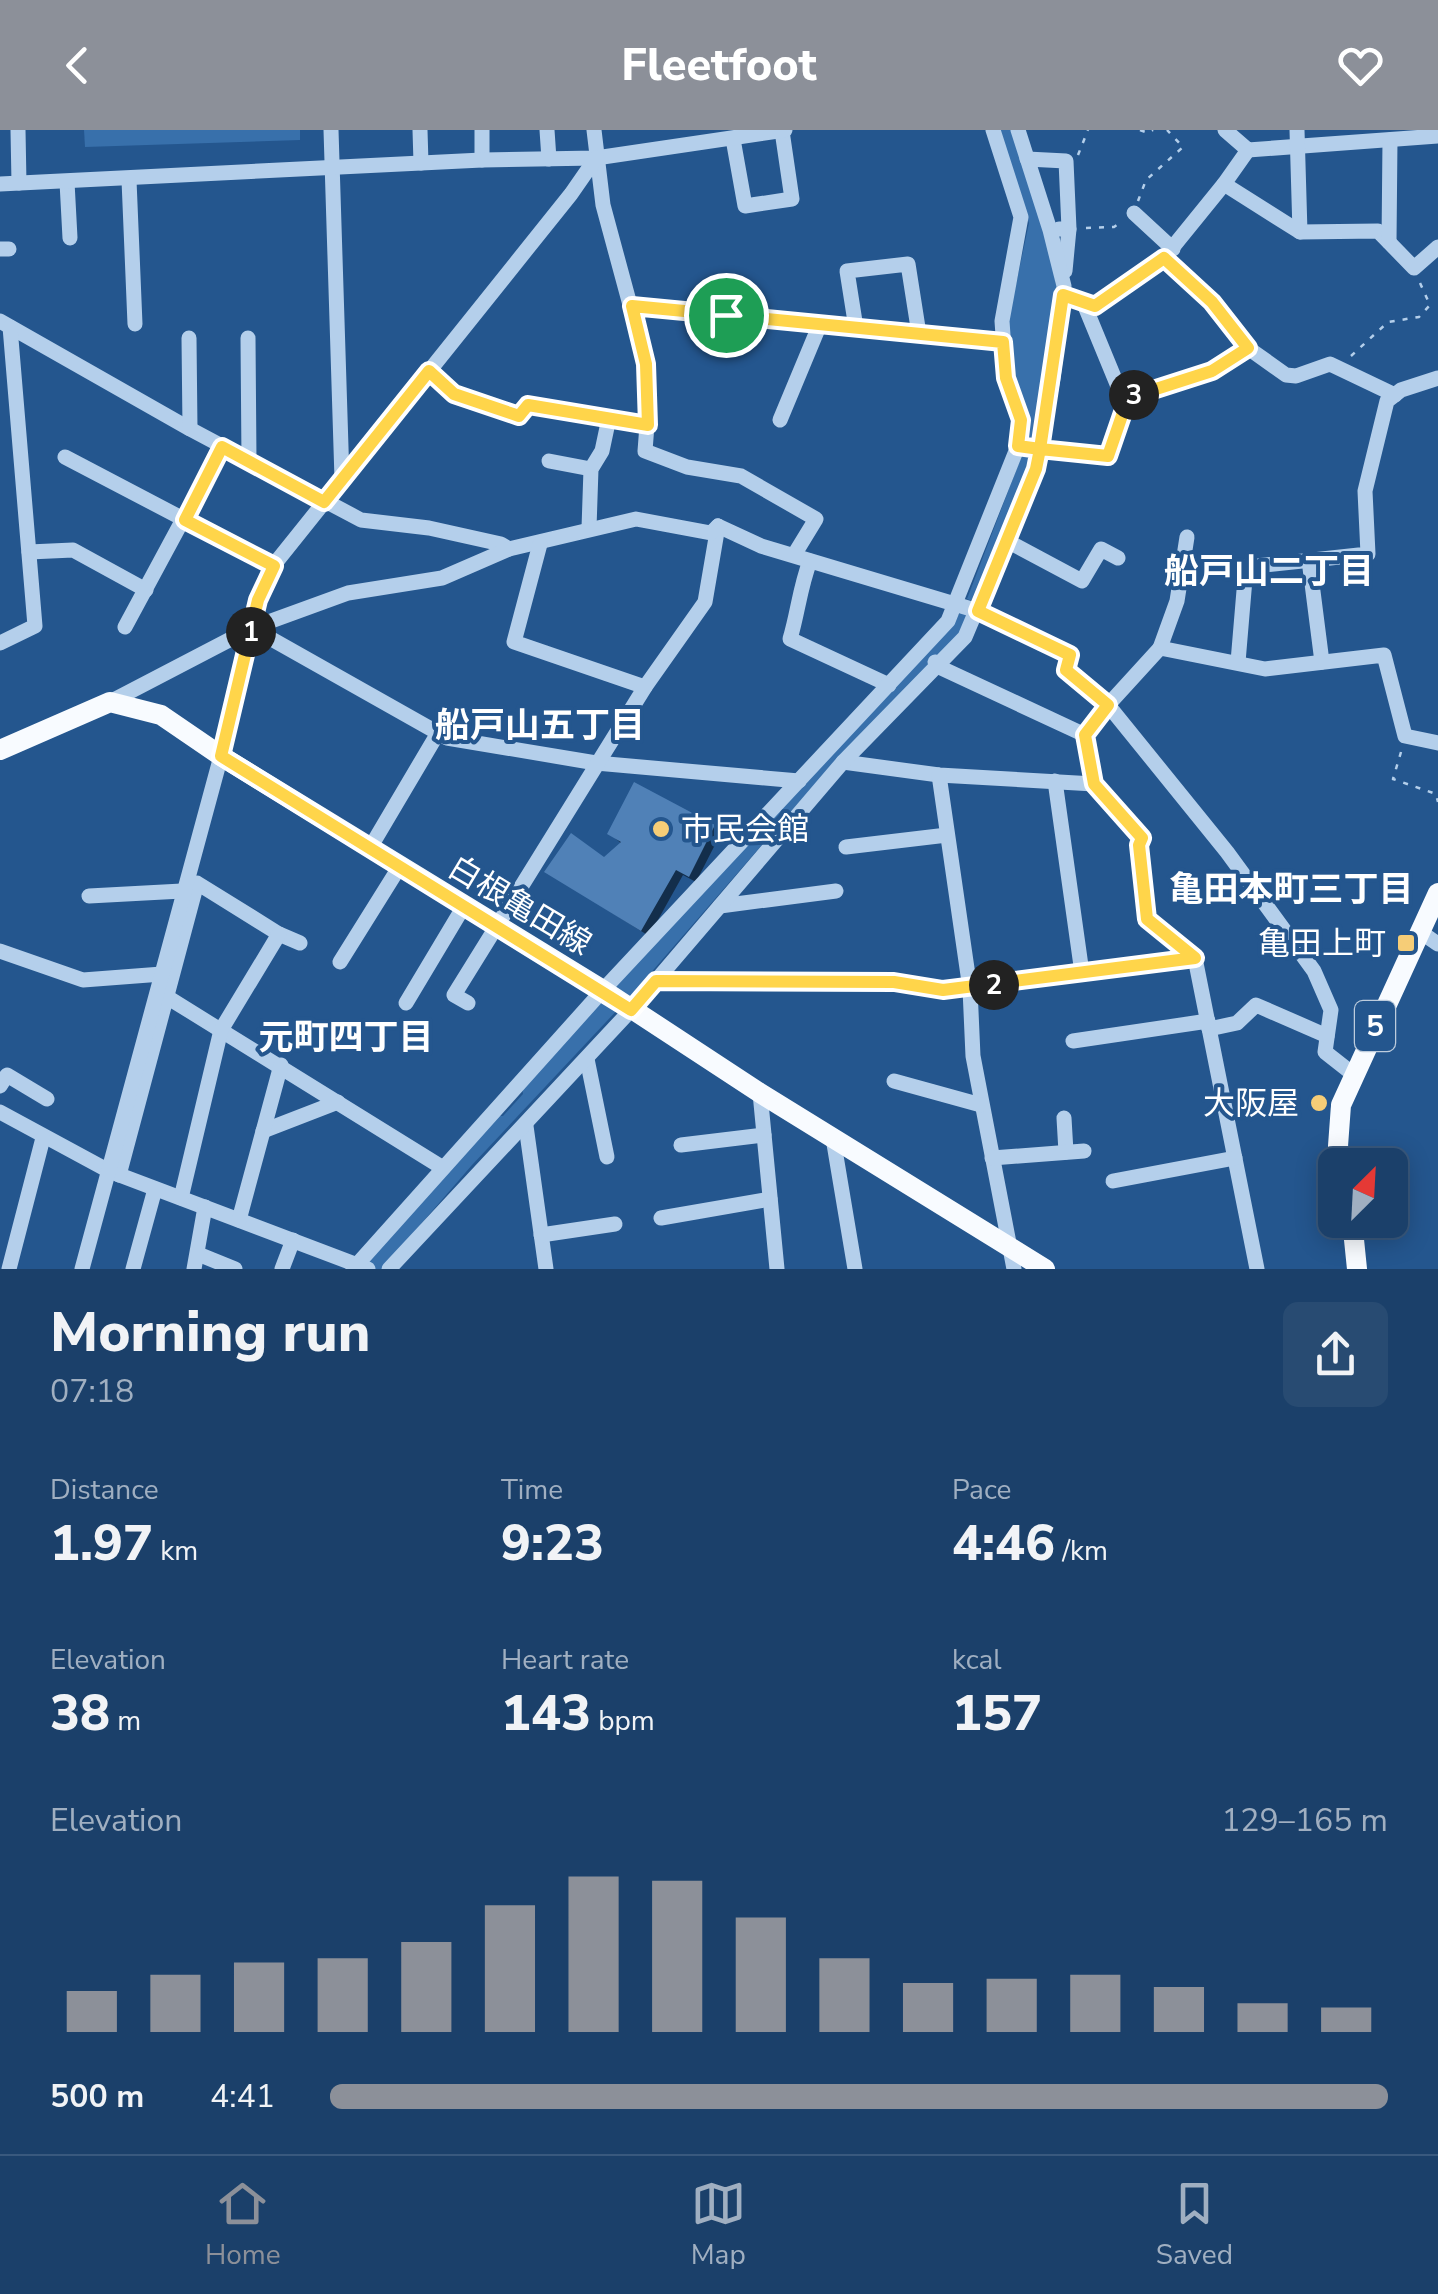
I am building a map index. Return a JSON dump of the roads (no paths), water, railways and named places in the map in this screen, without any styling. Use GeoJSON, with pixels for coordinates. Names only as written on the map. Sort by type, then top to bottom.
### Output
{"type":"FeatureCollection","features":[{"type":"Feature","properties":{"kind":"main road"},"geometry":{"type":"LineString","coordinates":[[0,750],[110,702]]}},
{"type":"Feature","properties":{"kind":"main road","name":"白根亀田線"},"geometry":{"type":"LineString","coordinates":[[110,702],[160,715],[1046,1269]]}},
{"type":"Feature","properties":{"kind":"main road","name":"5"},"geometry":{"type":"LineString","coordinates":[[1338,1148],[1341,1105],[1353,1074],[1438,893]]}},
{"type":"Feature","properties":{"kind":"main road"},"geometry":{"type":"LineString","coordinates":[[1354,1238],[1357,1269]]}},
{"type":"Feature","properties":{"kind":"street"},"geometry":{"type":"LineString","coordinates":[[18,130],[19,184]]}},
{"type":"Feature","properties":{"kind":"street"},"geometry":{"type":"LineString","coordinates":[[330,130],[342,479]]}},
{"type":"Feature","properties":{"kind":"street"},"geometry":{"type":"LineString","coordinates":[[420,130],[421,163]]}},
{"type":"Feature","properties":{"kind":"street"},"geometry":{"type":"LineString","coordinates":[[482,130],[482,160]]}},
{"type":"Feature","properties":{"kind":"street"},"geometry":{"type":"LineString","coordinates":[[547,130],[549,158]]}},
{"type":"Feature","properties":{"kind":"street"},"geometry":{"type":"LineString","coordinates":[[594,130],[603,205],[646,364],[645,451],[687,467],[741,476],[816,519],[794,556]]}},
{"type":"Feature","properties":{"kind":"street"},"geometry":{"type":"LineString","coordinates":[[0,184],[596,158],[783,130],[792,199],[746,206],[733,139]]}},
{"type":"Feature","properties":{"kind":"street"},"geometry":{"type":"LineString","coordinates":[[0,1112],[114,1173],[360,1267],[603,990],[948,621],[957,605],[1018,446],[1021,420],[1006,378],[1002,321],[1021,217],[993,130]]}},
{"type":"Feature","properties":{"kind":"street"},"geometry":{"type":"LineString","coordinates":[[1018,130],[1050,230],[1064,291],[1095,306],[1168,254],[1248,150]]}},
{"type":"Feature","properties":{"kind":"street"},"geometry":{"type":"LineString","coordinates":[[1225,130],[1248,150],[1438,136]]}},
{"type":"Feature","properties":{"kind":"street"},"geometry":{"type":"LineString","coordinates":[[1297,130],[1300,232]]}},
{"type":"Feature","properties":{"kind":"street"},"geometry":{"type":"LineString","coordinates":[[1386,137],[1389,242]]}},
{"type":"Feature","properties":{"kind":"street"},"geometry":{"type":"LineString","coordinates":[[114,1173],[258,600],[274,566],[596,158]]}},
{"type":"Feature","properties":{"kind":"street"},"geometry":{"type":"LineString","coordinates":[[389,1269],[631,1010],[843,762],[965,637],[1036,469],[1064,291],[1069,228],[1066,161],[1027,159]]}},
{"type":"Feature","properties":{"kind":"street"},"geometry":{"type":"LineString","coordinates":[[129,180],[135,324]]}},
{"type":"Feature","properties":{"kind":"street"},"geometry":{"type":"LineString","coordinates":[[67,182],[70,238]]}},
{"type":"Feature","properties":{"kind":"street"},"geometry":{"type":"LineString","coordinates":[[1224,184],[1300,232],[1378,231],[1414,268],[1438,247]]}},
{"type":"Feature","properties":{"kind":"street"},"geometry":{"type":"LineString","coordinates":[[1134,213],[1248,348],[1286,375],[1296,376],[1330,364],[1395,395]]}},
{"type":"Feature","properties":{"kind":"street"},"geometry":{"type":"LineString","coordinates":[[1050,230],[1069,228]]}},
{"type":"Feature","properties":{"kind":"street"},"geometry":{"type":"LineString","coordinates":[[856,328],[846,271],[908,264],[919,334]]}},
{"type":"Feature","properties":{"kind":"street"},"geometry":{"type":"LineString","coordinates":[[1084,304],[1119,389],[1128,398]]}},
{"type":"Feature","properties":{"kind":"street"},"geometry":{"type":"LineString","coordinates":[[632,306],[1003,342]]}},
{"type":"Feature","properties":{"kind":"street"},"geometry":{"type":"LineString","coordinates":[[5,324],[190,430],[362,520],[430,528],[509,549]]}},
{"type":"Feature","properties":{"kind":"street"},"geometry":{"type":"LineString","coordinates":[[0,643],[35,626],[5,324]]}},
{"type":"Feature","properties":{"kind":"street"},"geometry":{"type":"LineString","coordinates":[[780,420],[820,324]]}},
{"type":"Feature","properties":{"kind":"street"},"geometry":{"type":"LineString","coordinates":[[189,338],[190,430]]}},
{"type":"Feature","properties":{"kind":"street"},"geometry":{"type":"LineString","coordinates":[[248,338],[248,461]]}},
{"type":"Feature","properties":{"kind":"street"},"geometry":{"type":"LineString","coordinates":[[1128,398],[1212,371],[1248,348]]}},
{"type":"Feature","properties":{"kind":"street"},"geometry":{"type":"LineString","coordinates":[[429,371],[454,394],[519,416],[528,405],[648,425]]}},
{"type":"Feature","properties":{"kind":"street"},"geometry":{"type":"LineString","coordinates":[[1238,662],[1246,567],[1368,554],[1364,491],[1386,401],[1438,378]]}},
{"type":"Feature","properties":{"kind":"street"},"geometry":{"type":"LineString","coordinates":[[1018,446],[1108,456],[1128,398]]}},
{"type":"Feature","properties":{"kind":"street"},"geometry":{"type":"LineString","coordinates":[[589,528],[592,468],[602,451],[609,418]]}},
{"type":"Feature","properties":{"kind":"street"},"geometry":{"type":"LineString","coordinates":[[125,628],[222,447]]}},
{"type":"Feature","properties":{"kind":"street"},"geometry":{"type":"LineString","coordinates":[[66,457],[274,566]]}},
{"type":"Feature","properties":{"kind":"street"},"geometry":{"type":"LineString","coordinates":[[549,461],[592,468]]}},
{"type":"Feature","properties":{"kind":"street"},"geometry":{"type":"LineString","coordinates":[[110,702],[252,628],[348,593],[442,578],[509,549],[636,519],[711,533],[718,526]]}},
{"type":"Feature","properties":{"kind":"street"},"geometry":{"type":"LineString","coordinates":[[718,526],[761,546],[978,611],[1070,655],[1066,670],[1108,705],[1227,852],[1314,972],[1331,1010],[1326,1052],[1353,1074]]}},
{"type":"Feature","properties":{"kind":"street"},"geometry":{"type":"LineString","coordinates":[[468,1003],[454,994],[596,762],[705,602],[718,526]]}},
{"type":"Feature","properties":{"kind":"street"},"geometry":{"type":"LineString","coordinates":[[1108,705],[1160,648],[1177,602],[1188,537]]}},
{"type":"Feature","properties":{"kind":"street"},"geometry":{"type":"LineString","coordinates":[[1006,541],[1082,581],[1100,549],[1118,558]]}},
{"type":"Feature","properties":{"kind":"street"},"geometry":{"type":"LineString","coordinates":[[540,544],[514,642],[646,687]]}},
{"type":"Feature","properties":{"kind":"street"},"geometry":{"type":"LineString","coordinates":[[29,552],[73,550],[146,590]]}},
{"type":"Feature","properties":{"kind":"street"},"geometry":{"type":"LineString","coordinates":[[810,560],[798,591],[797,616],[790,639],[888,685]]}},
{"type":"Feature","properties":{"kind":"street"},"geometry":{"type":"LineString","coordinates":[[1309,560],[1322,662]]}},
{"type":"Feature","properties":{"kind":"street"},"geometry":{"type":"LineString","coordinates":[[252,628],[447,738],[596,762],[799,781]]}},
{"type":"Feature","properties":{"kind":"street"},"geometry":{"type":"LineString","coordinates":[[924,647],[939,667],[1085,735],[1094,784],[1142,838],[1139,845],[1147,919],[1195,958],[1256,1269]]}},
{"type":"Feature","properties":{"kind":"street"},"geometry":{"type":"LineString","coordinates":[[1160,648],[1265,670],[1384,655],[1405,736],[1438,743]]}},
{"type":"Feature","properties":{"kind":"street"},"geometry":{"type":"LineString","coordinates":[[370,848],[438,733]]}},
{"type":"Feature","properties":{"kind":"street"},"geometry":{"type":"LineString","coordinates":[[843,762],[939,775],[1094,784]]}},
{"type":"Feature","properties":{"kind":"street"},"geometry":{"type":"LineString","coordinates":[[939,775],[970,989],[981,1105],[1014,1269]]}},
{"type":"Feature","properties":{"kind":"street"},"geometry":{"type":"LineString","coordinates":[[1055,781],[1082,974]]}},
{"type":"Feature","properties":{"kind":"street"},"geometry":{"type":"LineString","coordinates":[[846,847],[947,835]]}},
{"type":"Feature","properties":{"kind":"street"},"geometry":{"type":"LineString","coordinates":[[340,962],[400,866]]}},
{"type":"Feature","properties":{"kind":"street"},"geometry":{"type":"LineString","coordinates":[[82,1269],[167,997],[197,883],[300,943]]}},
{"type":"Feature","properties":{"kind":"street"},"geometry":{"type":"LineString","coordinates":[[89,896],[182,891]]}},
{"type":"Feature","properties":{"kind":"street"},"geometry":{"type":"LineString","coordinates":[[720,906],[836,892]]}},
{"type":"Feature","properties":{"kind":"street"},"geometry":{"type":"LineString","coordinates":[[406,1003],[464,906]]}},
{"type":"Feature","properties":{"kind":"street"},"geometry":{"type":"LineString","coordinates":[[1419,931],[1438,944]]}},
{"type":"Feature","properties":{"kind":"street"},"geometry":{"type":"LineString","coordinates":[[181,1198],[221,1030],[280,934]]}},
{"type":"Feature","properties":{"kind":"street"},"geometry":{"type":"LineString","coordinates":[[0,950],[83,980],[162,974]]}},
{"type":"Feature","properties":{"kind":"street"},"geometry":{"type":"LineString","coordinates":[[656,981],[894,982],[943,990],[970,989],[1195,958]]}},
{"type":"Feature","properties":{"kind":"street"},"geometry":{"type":"LineString","coordinates":[[167,997],[444,1168]]}},
{"type":"Feature","properties":{"kind":"street"},"geometry":{"type":"LineString","coordinates":[[1074,1041],[1236,1023],[1256,1006],[1328,1036]]}},
{"type":"Feature","properties":{"kind":"street"},"geometry":{"type":"LineString","coordinates":[[586,1060],[607,1157]]}},
{"type":"Feature","properties":{"kind":"street"},"geometry":{"type":"LineString","coordinates":[[239,1220],[281,1065]]}},
{"type":"Feature","properties":{"kind":"street"},"geometry":{"type":"LineString","coordinates":[[0,1086],[7,1075],[47,1099]]}},
{"type":"Feature","properties":{"kind":"street"},"geometry":{"type":"LineString","coordinates":[[894,1081],[981,1105]]}},
{"type":"Feature","properties":{"kind":"street"},"geometry":{"type":"LineString","coordinates":[[760,1093],[777,1269]]}},
{"type":"Feature","properties":{"kind":"street"},"geometry":{"type":"LineString","coordinates":[[263,1131],[338,1102]]}},
{"type":"Feature","properties":{"kind":"street"},"geometry":{"type":"LineString","coordinates":[[1064,1118],[1066,1152]]}},
{"type":"Feature","properties":{"kind":"street"},"geometry":{"type":"LineString","coordinates":[[526,1126],[546,1269]]}},
{"type":"Feature","properties":{"kind":"street"},"geometry":{"type":"LineString","coordinates":[[680,1145],[764,1135]]}},
{"type":"Feature","properties":{"kind":"street"},"geometry":{"type":"LineString","coordinates":[[9,1269],[43,1138]]}},
{"type":"Feature","properties":{"kind":"street"},"geometry":{"type":"LineString","coordinates":[[833,1138],[855,1269]]}},
{"type":"Feature","properties":{"kind":"street"},"geometry":{"type":"LineString","coordinates":[[992,1158],[1084,1151]]}},
{"type":"Feature","properties":{"kind":"street"},"geometry":{"type":"LineString","coordinates":[[1114,1180],[1235,1158]]}},
{"type":"Feature","properties":{"kind":"street"},"geometry":{"type":"LineString","coordinates":[[133,1269],[155,1189]]}},
{"type":"Feature","properties":{"kind":"street"},"geometry":{"type":"LineString","coordinates":[[661,1218],[770,1199]]}},
{"type":"Feature","properties":{"kind":"street"},"geometry":{"type":"LineString","coordinates":[[206,1207],[196,1261],[235,1269]]}},
{"type":"Feature","properties":{"kind":"street"},"geometry":{"type":"LineString","coordinates":[[541,1235],[615,1224]]}},
{"type":"Feature","properties":{"kind":"street"},"geometry":{"type":"LineString","coordinates":[[282,1269],[292,1240]]}},
{"type":"Feature","properties":{"kind":"place","name":"市民会館"},"geometry":{"type":"Point","coordinates":[661,829]}},
{"type":"Feature","properties":{"kind":"place","name":"亀田上町"},"geometry":{"type":"Point","coordinates":[1406,943]}},
{"type":"Feature","properties":{"kind":"place","name":"大阪屋"},"geometry":{"type":"Point","coordinates":[1319,1103]}},
{"type":"Feature","properties":{"kind":"district","name":"船戸山二丁目"},"geometry":{"type":"Point","coordinates":[1269,571]}},
{"type":"Feature","properties":{"kind":"district","name":"船戸山五丁目"},"geometry":{"type":"Point","coordinates":[540,725]}},
{"type":"Feature","properties":{"kind":"district","name":"亀田本町三丁目"},"geometry":{"type":"Point","coordinates":[1291,889]}},
{"type":"Feature","properties":{"kind":"district","name":"元町四丁目"},"geometry":{"type":"Point","coordinates":[346,1037]}}]}
